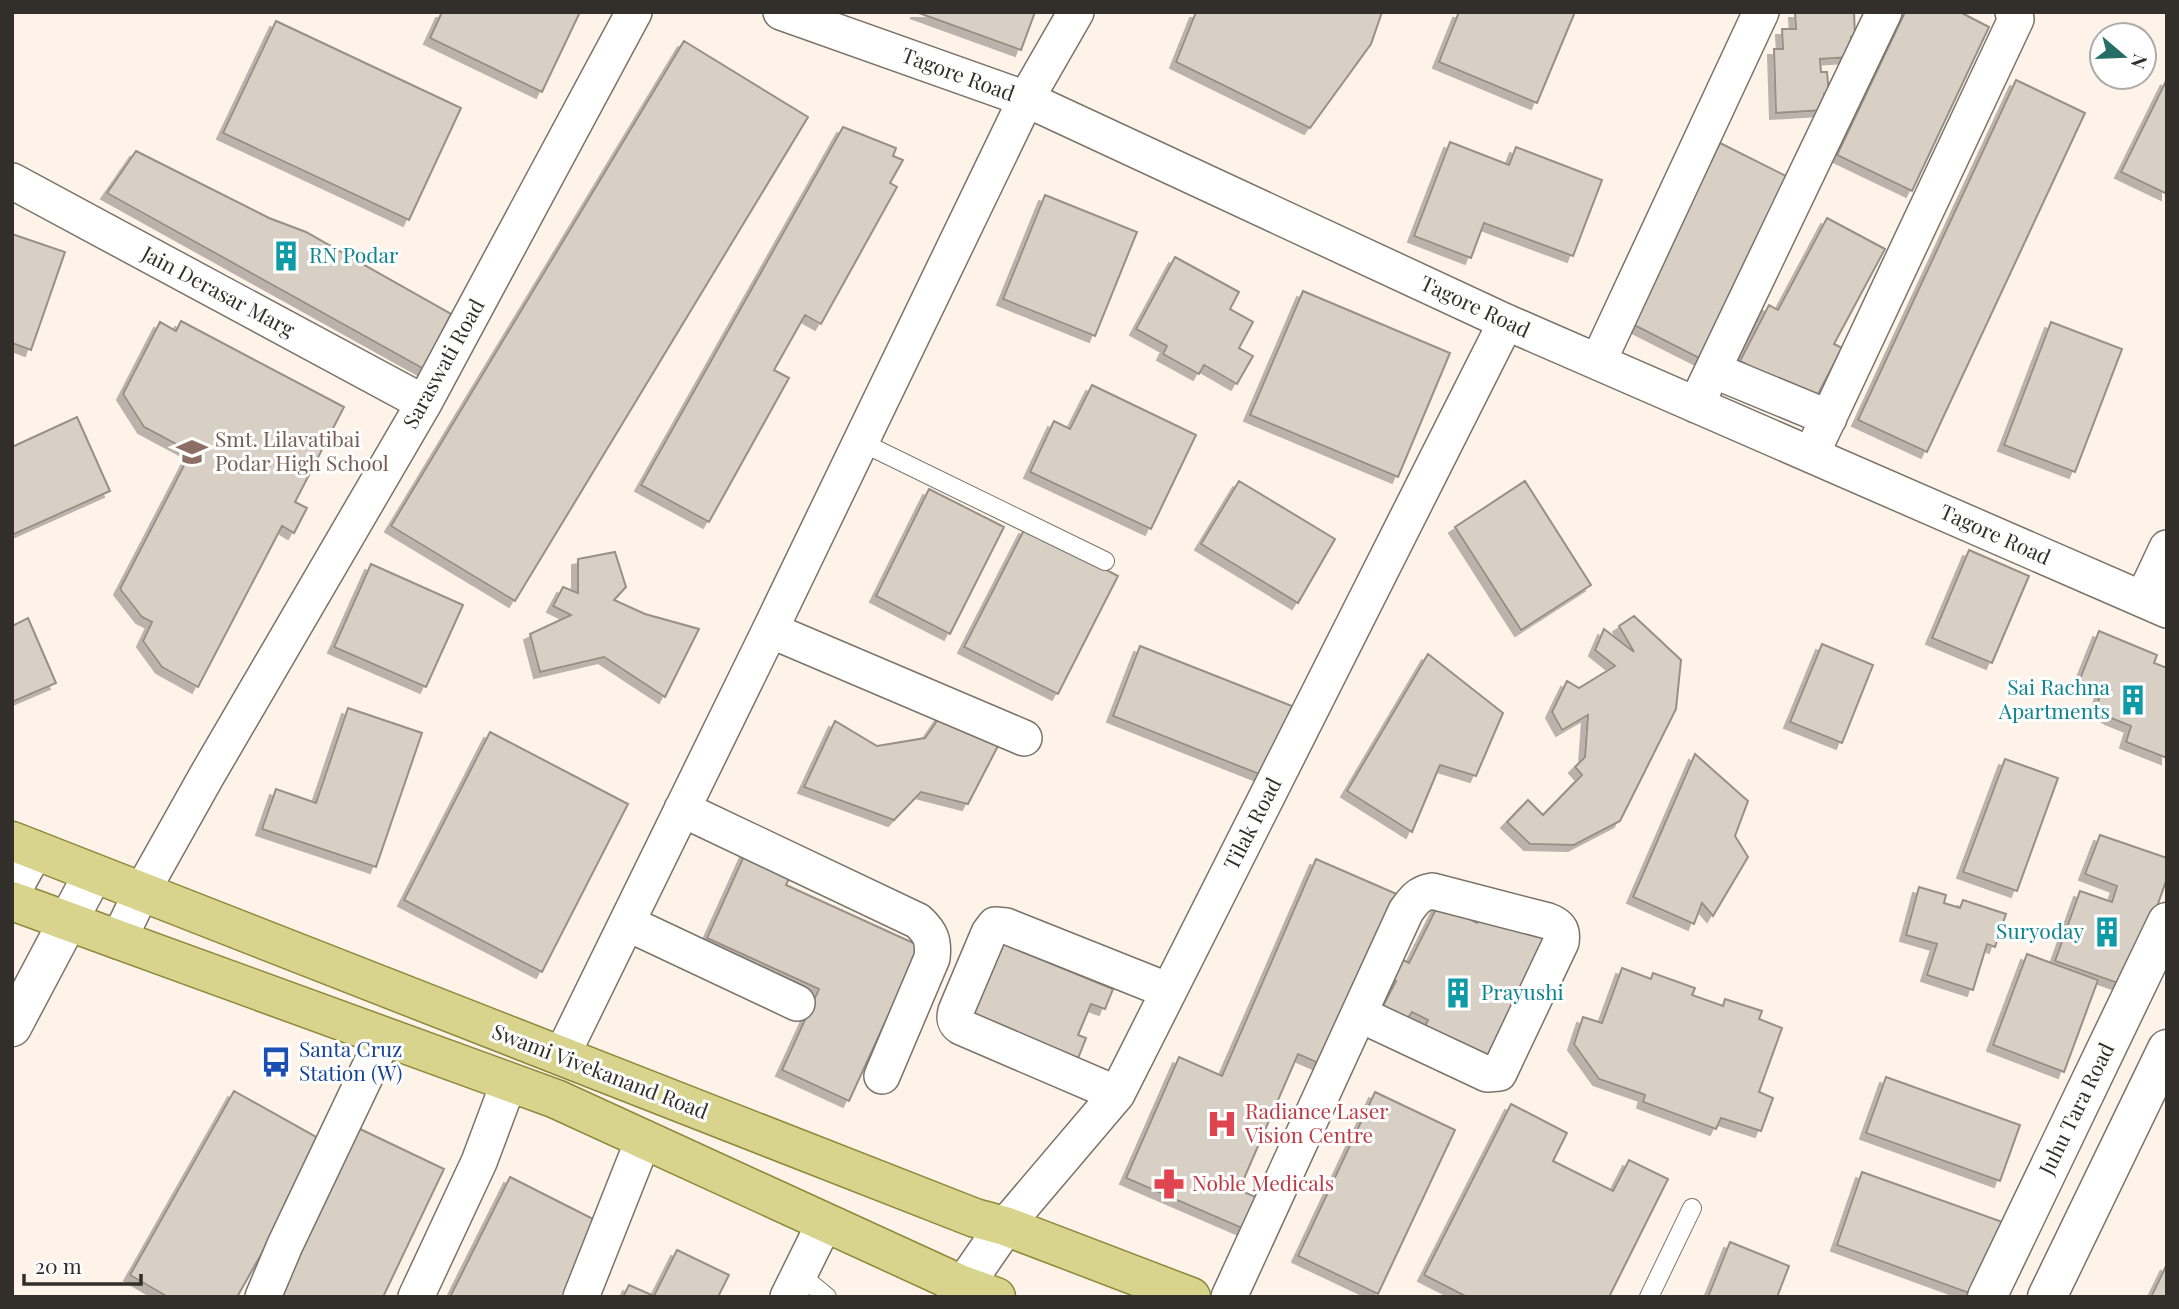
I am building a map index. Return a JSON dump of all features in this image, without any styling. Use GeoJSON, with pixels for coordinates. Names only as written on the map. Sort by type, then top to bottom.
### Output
{"type":"FeatureCollection","features":[{"type":"Feature","properties":{"kind":"main road","name":"Swami Vivekanand Road"},"geometry":{"type":"LineString","coordinates":[[23,845],[975,1218],[1006,1226],[1191,1297]]}},
{"type":"Feature","properties":{"kind":"main road"},"geometry":{"type":"LineString","coordinates":[[12,890],[23,845]]}},
{"type":"Feature","properties":{"kind":"main road"},"geometry":{"type":"LineString","coordinates":[[12,1027],[93,874]]}},
{"type":"Feature","properties":{"kind":"main road","name":"Swami Vivekanand Road"},"geometry":{"type":"LineString","coordinates":[[12,901],[556,1099],[825,1222],[971,1293]]}},
{"type":"Feature","properties":{"kind":"main road","name":"Juhu Tara Road"},"geometry":{"type":"LineString","coordinates":[[1987,1297],[2167,922]]}},
{"type":"Feature","properties":{"kind":"main road"},"geometry":{"type":"LineString","coordinates":[[2047,1297],[2167,1049]]}},
{"type":"Feature","properties":{"kind":"main road"},"geometry":{"type":"LineString","coordinates":[[2092,1079],[2141,1101]]}},
{"type":"Feature","properties":{"kind":"main road","name":"Tilak Road"},"geometry":{"type":"LineString","coordinates":[[971,1293],[1006,1226]]}},
{"type":"Feature","properties":{"kind":"street","name":"Saraswati Road"},"geometry":{"type":"LineString","coordinates":[[118,941],[141,893],[424,403],[634,12]]}},
{"type":"Feature","properties":{"kind":"street","name":"Tagore Road"},"geometry":{"type":"LineString","coordinates":[[781,12],[1026,99],[1506,322],[2155,604]]}},
{"type":"Feature","properties":{"kind":"street"},"geometry":{"type":"LineString","coordinates":[[561,1057],[1026,99],[1076,12]]}},
{"type":"Feature","properties":{"kind":"street"},"geometry":{"type":"LineString","coordinates":[[1598,362],[1761,12]]}},
{"type":"Feature","properties":{"kind":"street"},"geometry":{"type":"LineString","coordinates":[[1696,405],[1885,12]]}},
{"type":"Feature","properties":{"kind":"street"},"geometry":{"type":"LineString","coordinates":[[1811,455],[2016,19],[2013,12]]}},
{"type":"Feature","properties":{"kind":"street","name":"Jain Derasar Marg"},"geometry":{"type":"LineString","coordinates":[[12,181],[424,403]]}},
{"type":"Feature","properties":{"kind":"street","name":"Tilak Road"},"geometry":{"type":"LineString","coordinates":[[1006,1226],[1116,1094],[1506,322]]}},
{"type":"Feature","properties":{"kind":"street"},"geometry":{"type":"LineString","coordinates":[[1713,370],[1829,418]]}},
{"type":"Feature","properties":{"kind":"street"},"geometry":{"type":"LineString","coordinates":[[2155,604],[2167,548]]}},
{"type":"Feature","properties":{"kind":"street"},"geometry":{"type":"LineString","coordinates":[[770,630],[1024,738]]}},
{"type":"Feature","properties":{"kind":"street"},"geometry":{"type":"LineString","coordinates":[[682,809],[918,921],[929,932],[934,943],[932,958],[882,1076]]}},
{"type":"Feature","properties":{"kind":"street"},"geometry":{"type":"LineString","coordinates":[[1229,1297],[1406,911],[1422,892],[1432,891],[1548,920],[1560,927],[1562,942],[1499,1073],[1487,1074],[1359,1014]]}},
{"type":"Feature","properties":{"kind":"street"},"geometry":{"type":"LineString","coordinates":[[627,923],[797,1003]]}},
{"type":"Feature","properties":{"kind":"street"},"geometry":{"type":"LineString","coordinates":[[1116,1094],[956,1023],[956,1011],[989,933],[995,925],[1006,926],[1169,990]]}},
{"type":"Feature","properties":{"kind":"street"},"geometry":{"type":"LineString","coordinates":[[263,1297],[384,1037]]}},
{"type":"Feature","properties":{"kind":"street"},"geometry":{"type":"LineString","coordinates":[[416,1297],[480,1162],[509,1082]]}},
{"type":"Feature","properties":{"kind":"street"},"geometry":{"type":"LineString","coordinates":[[581,1297],[644,1138]]}},
{"type":"Feature","properties":{"kind":"street"},"geometry":{"type":"LineString","coordinates":[[793,1285],[825,1222]]}},
{"type":"Feature","properties":{"kind":"lane"},"geometry":{"type":"LineString","coordinates":[[861,442],[1105,561]]}},
{"type":"Feature","properties":{"kind":"lane"},"geometry":{"type":"LineString","coordinates":[[1649,1297],[1692,1208]]}},
{"type":"Feature","properties":{"kind":"lane"},"geometry":{"type":"LineString","coordinates":[[793,1285],[827,1297]]}},
{"type":"Feature","properties":{"kind":"building"},"geometry":{"type":"Polygon","coordinates":[[[442,12],[580,12],[542,92],[430,38],[442,12]]]}},
{"type":"Feature","properties":{"kind":"building"},"geometry":{"type":"Polygon","coordinates":[[[916,12],[1035,12],[1021,50],[916,12]]]}},
{"type":"Feature","properties":{"kind":"building"},"geometry":{"type":"Polygon","coordinates":[[[1196,12],[1382,12],[1371,44],[1310,128],[1176,62],[1196,12]]]}},
{"type":"Feature","properties":{"kind":"building"},"geometry":{"type":"Polygon","coordinates":[[[1459,12],[1575,12],[1537,103],[1439,62],[1459,12]]]}},
{"type":"Feature","properties":{"kind":"building"},"geometry":{"type":"Polygon","coordinates":[[[1795,12],[1854,12],[1855,37],[1851,37],[1852,57],[1820,59],[1821,72],[1827,72],[1829,94],[1824,94],[1824,110],[1776,113],[1774,49],[1783,49],[1782,29],[1796,29],[1795,12]]]}},
{"type":"Feature","properties":{"kind":"building"},"geometry":{"type":"Polygon","coordinates":[[[1905,12],[1960,12],[1989,27],[1912,191],[1837,155],[1905,12]]]}},
{"type":"Feature","properties":{"kind":"building"},"geometry":{"type":"Polygon","coordinates":[[[276,21],[461,108],[409,220],[223,133],[276,21]]]}},
{"type":"Feature","properties":{"kind":"building"},"geometry":{"type":"Polygon","coordinates":[[[684,41],[808,117],[515,601],[391,526],[684,41]]]}},
{"type":"Feature","properties":{"kind":"building"},"geometry":{"type":"Polygon","coordinates":[[[2167,79],[2167,194],[2121,172],[2167,79]]]}},
{"type":"Feature","properties":{"kind":"building"},"geometry":{"type":"Polygon","coordinates":[[[2016,80],[2085,113],[1927,452],[1858,420],[2016,80]]]}},
{"type":"Feature","properties":{"kind":"building"},"geometry":{"type":"Polygon","coordinates":[[[843,127],[896,148],[893,156],[903,160],[890,183],[897,187],[821,324],[805,315],[774,370],[789,378],[709,522],[641,485],[843,127]]]}},
{"type":"Feature","properties":{"kind":"building"},"geometry":{"type":"Polygon","coordinates":[[[1450,142],[1509,165],[1516,147],[1602,180],[1573,256],[1484,223],[1471,258],[1414,236],[1450,142]]]}},
{"type":"Feature","properties":{"kind":"building"},"geometry":{"type":"Polygon","coordinates":[[[1720,143],[1798,182],[1707,362],[1630,323],[1720,143]]]}},
{"type":"Feature","properties":{"kind":"building","name":"RN Podar"},"geometry":{"type":"Polygon","coordinates":[[[136,151],[269,218],[306,232],[451,314],[424,369],[107,193],[136,151]]]}},
{"type":"Feature","properties":{"kind":"building"},"geometry":{"type":"Polygon","coordinates":[[[1045,195],[1137,232],[1095,336],[1003,299],[1045,195]]]}},
{"type":"Feature","properties":{"kind":"building"},"geometry":{"type":"Polygon","coordinates":[[[1827,218],[1885,249],[1834,344],[1842,348],[1815,400],[1740,361],[1769,305],[1778,310],[1827,218]]]}},
{"type":"Feature","properties":{"kind":"building"},"geometry":{"type":"Polygon","coordinates":[[[12,234],[65,252],[31,350],[12,343],[12,234]]]}},
{"type":"Feature","properties":{"kind":"building"},"geometry":{"type":"Polygon","coordinates":[[[1175,257],[1239,292],[1230,309],[1253,322],[1239,348],[1253,356],[1237,384],[1204,365],[1199,374],[1163,354],[1167,346],[1136,329],[1175,257]]]}},
{"type":"Feature","properties":{"kind":"building"},"geometry":{"type":"Polygon","coordinates":[[[1303,291],[1450,353],[1398,477],[1250,415],[1303,291]]]}},
{"type":"Feature","properties":{"kind":"building"},"geometry":{"type":"Polygon","coordinates":[[[181,321],[344,407],[295,502],[307,508],[294,533],[282,526],[198,687],[162,667],[143,641],[152,622],[142,617],[120,589],[191,452],[144,427],[123,394],[160,322],[176,331],[181,321]]]}},
{"type":"Feature","properties":{"kind":"building"},"geometry":{"type":"Polygon","coordinates":[[[2051,322],[2122,349],[2075,472],[2004,445],[2051,322]]]}},
{"type":"Feature","properties":{"kind":"building"},"geometry":{"type":"Polygon","coordinates":[[[1092,385],[1196,435],[1151,529],[1030,472],[1054,421],[1070,429],[1092,385]]]}},
{"type":"Feature","properties":{"kind":"building"},"geometry":{"type":"Polygon","coordinates":[[[77,417],[110,491],[12,535],[12,447],[77,417]]]}},
{"type":"Feature","properties":{"kind":"building"},"geometry":{"type":"Polygon","coordinates":[[[1239,481],[1335,539],[1298,603],[1201,544],[1239,481]]]}},
{"type":"Feature","properties":{"kind":"building"},"geometry":{"type":"Polygon","coordinates":[[[1525,481],[1591,585],[1521,630],[1455,527],[1525,481]]]}},
{"type":"Feature","properties":{"kind":"building"},"geometry":{"type":"Polygon","coordinates":[[[929,489],[1004,527],[950,634],[876,596],[929,489]]]}},
{"type":"Feature","properties":{"kind":"building"},"geometry":{"type":"Polygon","coordinates":[[[1025,528],[1118,576],[1058,694],[964,647],[1025,528]]]}},
{"type":"Feature","properties":{"kind":"building"},"geometry":{"type":"Polygon","coordinates":[[[1969,550],[2029,576],[1992,663],[1932,638],[1969,550]]]}},
{"type":"Feature","properties":{"kind":"building"},"geometry":{"type":"Polygon","coordinates":[[[615,552],[626,587],[614,600],[645,614],[699,629],[665,697],[604,657],[540,672],[530,634],[571,615],[553,606],[563,587],[578,593],[578,559],[615,552]]]}},
{"type":"Feature","properties":{"kind":"building"},"geometry":{"type":"Polygon","coordinates":[[[371,564],[463,605],[426,687],[334,647],[371,564]]]}},
{"type":"Feature","properties":{"kind":"building"},"geometry":{"type":"Polygon","coordinates":[[[1634,616],[1681,660],[1676,709],[1620,821],[1574,845],[1530,844],[1507,822],[1528,800],[1543,815],[1582,775],[1575,767],[1585,757],[1588,715],[1562,730],[1552,712],[1567,681],[1579,688],[1615,666],[1595,650],[1604,629],[1634,652],[1619,626],[1634,616]]]}},
{"type":"Feature","properties":{"kind":"building"},"geometry":{"type":"Polygon","coordinates":[[[28,618],[56,683],[12,702],[12,626],[28,618]]]}},
{"type":"Feature","properties":{"kind":"building","name":"Sai Rachna Apartments"},"geometry":{"type":"Polygon","coordinates":[[[2099,631],[2157,655],[2154,663],[2167,668],[2167,758],[2126,742],[2131,726],[2096,708],[2101,692],[2078,684],[2099,631]]]}},
{"type":"Feature","properties":{"kind":"building"},"geometry":{"type":"Polygon","coordinates":[[[1822,644],[1873,665],[1842,743],[1790,722],[1822,644]]]}},
{"type":"Feature","properties":{"kind":"building"},"geometry":{"type":"Polygon","coordinates":[[[1140,646],[1292,706],[1264,776],[1113,716],[1140,646]]]}},
{"type":"Feature","properties":{"kind":"building"},"geometry":{"type":"Polygon","coordinates":[[[1428,654],[1503,713],[1476,776],[1440,765],[1412,832],[1347,791],[1428,654]]]}},
{"type":"Feature","properties":{"kind":"building"},"geometry":{"type":"Polygon","coordinates":[[[948,705],[999,744],[968,804],[921,792],[894,820],[804,787],[835,721],[877,746],[925,738],[948,705]]]}},
{"type":"Feature","properties":{"kind":"building"},"geometry":{"type":"Polygon","coordinates":[[[348,708],[422,733],[376,867],[262,829],[276,789],[316,803],[348,708]]]}},
{"type":"Feature","properties":{"kind":"building"},"geometry":{"type":"Polygon","coordinates":[[[490,732],[628,804],[542,972],[404,900],[490,732]]]}},
{"type":"Feature","properties":{"kind":"building"},"geometry":{"type":"Polygon","coordinates":[[[1695,754],[1748,801],[1735,836],[1748,857],[1713,916],[1702,903],[1694,924],[1633,897],[1695,754]]]}},
{"type":"Feature","properties":{"kind":"building"},"geometry":{"type":"Polygon","coordinates":[[[2005,759],[2058,778],[2017,891],[1963,872],[2005,759]]]}},
{"type":"Feature","properties":{"kind":"building","name":"Suryoday"},"geometry":{"type":"Polygon","coordinates":[[[2100,835],[2167,858],[2167,878],[2129,987],[2055,961],[2080,891],[2112,902],[2117,886],[2085,874],[2100,835]]]}},
{"type":"Feature","properties":{"kind":"building"},"geometry":{"type":"Polygon","coordinates":[[[748,847],[794,868],[786,885],[920,946],[849,1101],[782,1070],[819,989],[707,938],[748,847]]]}},
{"type":"Feature","properties":{"kind":"building"},"geometry":{"type":"Polygon","coordinates":[[[1316,859],[1399,895],[1325,1066],[1298,1054],[1239,1190],[1258,1198],[1244,1229],[1126,1178],[1179,1057],[1222,1076],[1316,859]]]}},
{"type":"Feature","properties":{"kind":"building"},"geometry":{"type":"Polygon","coordinates":[[[1919,887],[1946,895],[1944,903],[1960,908],[1963,900],[2006,914],[1995,947],[1987,944],[1973,990],[1927,975],[1937,944],[1906,935],[1919,887]]]}},
{"type":"Feature","properties":{"kind":"building","name":"Prayushi"},"geometry":{"type":"Polygon","coordinates":[[[1439,903],[1477,923],[1486,908],[1554,940],[1494,1060],[1422,1032],[1428,1020],[1412,1012],[1408,1018],[1383,1006],[1396,981],[1391,978],[1401,959],[1409,963],[1439,903]]]}},
{"type":"Feature","properties":{"kind":"building"},"geometry":{"type":"Polygon","coordinates":[[[996,941],[1113,989],[1105,1009],[1091,1004],[1078,1035],[1086,1038],[1077,1061],[966,1015],[996,941]]]}},
{"type":"Feature","properties":{"kind":"building"},"geometry":{"type":"Polygon","coordinates":[[[2027,954],[2098,980],[2064,1072],[1993,1045],[2027,954]]]}},
{"type":"Feature","properties":{"kind":"building"},"geometry":{"type":"Polygon","coordinates":[[[1622,968],[1651,979],[1653,973],[1695,988],[1692,995],[1723,1006],[1725,999],[1762,1011],[1759,1019],[1782,1028],[1759,1092],[1773,1098],[1761,1131],[1721,1118],[1716,1129],[1643,1102],[1645,1095],[1599,1079],[1574,1044],[1583,1017],[1602,1023],[1622,968]]]}},
{"type":"Feature","properties":{"kind":"building"},"geometry":{"type":"Polygon","coordinates":[[[1886,1077],[2020,1125],[2000,1181],[1866,1133],[1886,1077]]]}},
{"type":"Feature","properties":{"kind":"building"},"geometry":{"type":"Polygon","coordinates":[[[234,1091],[325,1142],[237,1297],[168,1297],[130,1275],[234,1091]]]}},
{"type":"Feature","properties":{"kind":"building"},"geometry":{"type":"Polygon","coordinates":[[[1375,1092],[1455,1130],[1378,1294],[1298,1256],[1375,1092]]]}},
{"type":"Feature","properties":{"kind":"building"},"geometry":{"type":"Polygon","coordinates":[[[1511,1104],[1567,1133],[1553,1161],[1613,1191],[1629,1160],[1668,1179],[1609,1297],[1467,1297],[1424,1275],[1511,1104]]]}},
{"type":"Feature","properties":{"kind":"building"},"geometry":{"type":"Polygon","coordinates":[[[358,1128],[444,1169],[383,1297],[287,1297],[280,1293],[358,1128]]]}},
{"type":"Feature","properties":{"kind":"building"},"geometry":{"type":"Polygon","coordinates":[[[1862,1172],[2011,1225],[1980,1297],[1837,1245],[1862,1172]]]}},
{"type":"Feature","properties":{"kind":"building"},"geometry":{"type":"Polygon","coordinates":[[[510,1177],[601,1223],[565,1297],[450,1297],[510,1177]]]}},
{"type":"Feature","properties":{"kind":"building"},"geometry":{"type":"Polygon","coordinates":[[[1730,1242],[1789,1266],[1777,1297],[1708,1297],[1730,1242]]]}},
{"type":"Feature","properties":{"kind":"building"},"geometry":{"type":"Polygon","coordinates":[[[677,1250],[729,1275],[718,1297],[623,1297],[629,1285],[654,1296],[677,1250]]]}},
{"type":"Feature","properties":{"kind":"building"},"geometry":{"type":"Polygon","coordinates":[[[2167,1264],[2167,1297],[2151,1297],[2167,1264]]]}},
{"type":"Feature","properties":{"kind":"place","name":"RN Podar"},"geometry":{"type":"Point","coordinates":[286,256]}},
{"type":"Feature","properties":{"kind":"place","name":"Smt. Lilavatibai Podar High School"},"geometry":{"type":"Point","coordinates":[192,452]}},
{"type":"Feature","properties":{"kind":"place","name":"Sai Rachna Apartments"},"geometry":{"type":"Point","coordinates":[2133,700]}},
{"type":"Feature","properties":{"kind":"place","name":"Suryoday"},"geometry":{"type":"Point","coordinates":[2107,932]}},
{"type":"Feature","properties":{"kind":"place","name":"Prayushi"},"geometry":{"type":"Point","coordinates":[1458,993]}},
{"type":"Feature","properties":{"kind":"place","name":"Santa Cruz Station (W)"},"geometry":{"type":"Point","coordinates":[276,1062]}},
{"type":"Feature","properties":{"kind":"place","name":"Radiance Laser Vision Centre"},"geometry":{"type":"Point","coordinates":[1222,1124]}},
{"type":"Feature","properties":{"kind":"place","name":"Noble Medicals"},"geometry":{"type":"Point","coordinates":[1169,1184]}}]}
